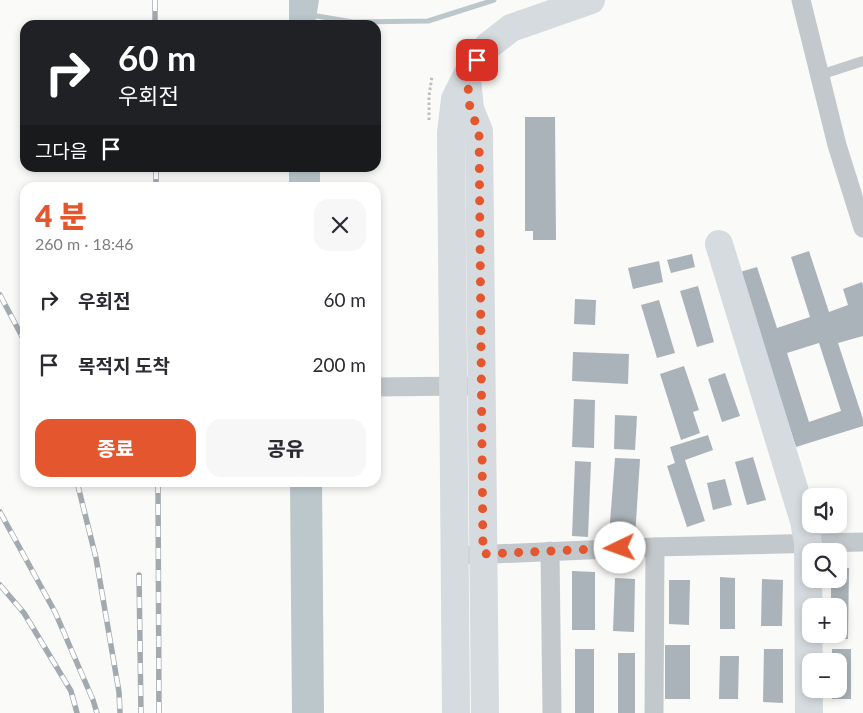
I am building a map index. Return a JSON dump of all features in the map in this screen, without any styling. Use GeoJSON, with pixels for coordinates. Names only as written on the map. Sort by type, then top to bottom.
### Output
{"type":"FeatureCollection","features":[{"type":"Feature","properties":{"kind":"street"},"geometry":{"type":"LineString","coordinates":[[456,713],[451,133],[456,99],[467,75],[488,46],[511,28],[591,0]]}},
{"type":"Feature","properties":{"kind":"street"},"geometry":{"type":"LineString","coordinates":[[802,0],[837,145],[859,202],[863,228]]}},
{"type":"Feature","properties":{"kind":"street"},"geometry":{"type":"LineString","coordinates":[[467,75],[470,109],[479,131],[485,713]]}},
{"type":"Feature","properties":{"kind":"street"},"geometry":{"type":"LineString","coordinates":[[719,244],[802,511],[808,543],[863,542]]}},
{"type":"Feature","properties":{"kind":"street"},"geometry":{"type":"LineString","coordinates":[[381,386],[482,386]]}},
{"type":"Feature","properties":{"kind":"street"},"geometry":{"type":"LineString","coordinates":[[455,556],[654,547],[802,543]]}},
{"type":"Feature","properties":{"kind":"street"},"geometry":{"type":"LineString","coordinates":[[654,547],[654,713]]}},
{"type":"Feature","properties":{"kind":"street"},"geometry":{"type":"LineString","coordinates":[[550,551],[552,713]]}},
{"type":"Feature","properties":{"kind":"street"},"geometry":{"type":"LineString","coordinates":[[808,588],[809,713]]}},
{"type":"Feature","properties":{"kind":"lane"},"geometry":{"type":"LineString","coordinates":[[820,75],[863,61]]}},
{"type":"Feature","properties":{"kind":"shaded area"},"geometry":{"type":"Polygon","coordinates":[[[289,0],[319,0],[316,20],[289,20],[289,0]]]}},
{"type":"Feature","properties":{"kind":"shaded area"},"geometry":{"type":"Polygon","coordinates":[[[289,172],[320,172],[320,182],[289,182],[289,172]]]}},
{"type":"Feature","properties":{"kind":"shaded area"},"geometry":{"type":"Polygon","coordinates":[[[290,487],[322,487],[324,713],[292,713],[290,487]]]}},
{"type":"Feature","properties":{"kind":"building"},"geometry":{"type":"Polygon","coordinates":[[[525,117],[555,117],[556,240],[533,240],[533,231],[525,231],[525,117]]]}},
{"type":"Feature","properties":{"kind":"building"},"geometry":{"type":"Polygon","coordinates":[[[809,251],[829,312],[848,305],[843,289],[862,282],[863,285],[863,336],[838,343],[863,419],[863,426],[796,447],[740,272],[757,267],[777,328],[810,317],[791,257],[809,251]],[[819,343],[787,353],[809,422],[841,411],[819,343]]]}},
{"type":"Feature","properties":{"kind":"building"},"geometry":{"type":"Polygon","coordinates":[[[692,254],[695,267],[671,273],[667,260],[692,254]]]}},
{"type":"Feature","properties":{"kind":"building"},"geometry":{"type":"Polygon","coordinates":[[[659,261],[663,282],[633,289],[628,268],[659,261]]]}},
{"type":"Feature","properties":{"kind":"building"},"geometry":{"type":"Polygon","coordinates":[[[698,286],[714,342],[697,347],[680,291],[698,286]]]}},
{"type":"Feature","properties":{"kind":"building"},"geometry":{"type":"Polygon","coordinates":[[[575,299],[596,300],[595,325],[574,324],[575,299]]]}},
{"type":"Feature","properties":{"kind":"building"},"geometry":{"type":"Polygon","coordinates":[[[659,300],[675,353],[657,358],[641,305],[659,300]]]}},
{"type":"Feature","properties":{"kind":"building"},"geometry":{"type":"Polygon","coordinates":[[[573,352],[629,354],[628,384],[572,381],[573,352]]]}},
{"type":"Feature","properties":{"kind":"building"},"geometry":{"type":"Polygon","coordinates":[[[684,366],[699,410],[693,412],[700,433],[681,440],[660,374],[684,366]]]}},
{"type":"Feature","properties":{"kind":"building"},"geometry":{"type":"Polygon","coordinates":[[[725,373],[740,416],[722,422],[708,379],[725,373]]]}},
{"type":"Feature","properties":{"kind":"building"},"geometry":{"type":"Polygon","coordinates":[[[574,399],[595,400],[594,448],[572,447],[574,399]]]}},
{"type":"Feature","properties":{"kind":"building"},"geometry":{"type":"Polygon","coordinates":[[[615,415],[637,416],[635,450],[614,449],[615,415]]]}},
{"type":"Feature","properties":{"kind":"building"},"geometry":{"type":"Polygon","coordinates":[[[708,435],[713,450],[685,460],[705,521],[687,527],[667,466],[675,463],[670,447],[708,435]]]}},
{"type":"Feature","properties":{"kind":"building"},"geometry":{"type":"Polygon","coordinates":[[[753,457],[766,500],[747,505],[735,462],[753,457]]]}},
{"type":"Feature","properties":{"kind":"building"},"geometry":{"type":"Polygon","coordinates":[[[615,458],[640,459],[635,537],[609,535],[615,458]]]}},
{"type":"Feature","properties":{"kind":"building"},"geometry":{"type":"Polygon","coordinates":[[[575,461],[591,462],[588,537],[572,536],[575,461]]]}},
{"type":"Feature","properties":{"kind":"building"},"geometry":{"type":"Polygon","coordinates":[[[725,479],[732,505],[713,510],[707,483],[725,479]]]}},
{"type":"Feature","properties":{"kind":"building"},"geometry":{"type":"Polygon","coordinates":[[[847,568],[849,568],[848,639],[847,598],[831,598],[831,588],[847,588],[847,568]]]}},
{"type":"Feature","properties":{"kind":"building"},"geometry":{"type":"Polygon","coordinates":[[[572,571],[595,572],[595,630],[572,630],[572,571]]]}},
{"type":"Feature","properties":{"kind":"building"},"geometry":{"type":"Polygon","coordinates":[[[720,577],[735,578],[735,629],[720,629],[720,577]]]}},
{"type":"Feature","properties":{"kind":"building"},"geometry":{"type":"Polygon","coordinates":[[[615,578],[635,579],[634,632],[613,631],[615,578]]]}},
{"type":"Feature","properties":{"kind":"building"},"geometry":{"type":"Polygon","coordinates":[[[762,579],[783,580],[782,626],[761,626],[762,579]]]}},
{"type":"Feature","properties":{"kind":"building"},"geometry":{"type":"Polygon","coordinates":[[[669,580],[690,580],[689,625],[669,624],[669,580]]]}},
{"type":"Feature","properties":{"kind":"building"},"geometry":{"type":"Polygon","coordinates":[[[665,645],[690,645],[690,699],[665,699],[665,645]]]}},
{"type":"Feature","properties":{"kind":"building"},"geometry":{"type":"Polygon","coordinates":[[[575,649],[594,649],[594,713],[575,713],[575,649]]]}},
{"type":"Feature","properties":{"kind":"building"},"geometry":{"type":"Polygon","coordinates":[[[764,649],[783,649],[783,703],[763,702],[764,649]]]}},
{"type":"Feature","properties":{"kind":"building"},"geometry":{"type":"Polygon","coordinates":[[[832,649],[851,649],[851,699],[832,699],[847,698],[847,653],[832,653],[832,649]]]}},
{"type":"Feature","properties":{"kind":"building"},"geometry":{"type":"Polygon","coordinates":[[[618,653],[635,653],[635,713],[618,713],[618,653]]]}},
{"type":"Feature","properties":{"kind":"building"},"geometry":{"type":"Polygon","coordinates":[[[720,656],[739,656],[738,699],[719,699],[720,656]]]}},
{"type":"Feature","properties":{"kind":"waterway"},"geometry":{"type":"LineString","coordinates":[[381,22],[428,21],[494,0]]}},
{"type":"Feature","properties":{"kind":"waterway"},"geometry":{"type":"LineString","coordinates":[[311,15],[341,20]]}},
{"type":"Feature","properties":{"kind":"railway"},"geometry":{"type":"LineString","coordinates":[[155,0],[155,20]]}},
{"type":"Feature","properties":{"kind":"railway"},"geometry":{"type":"LineString","coordinates":[[156,172],[156,182]]}},
{"type":"Feature","properties":{"kind":"railway"},"geometry":{"type":"LineString","coordinates":[[0,295],[20,333]]}},
{"type":"Feature","properties":{"kind":"railway"},"geometry":{"type":"LineString","coordinates":[[78,487],[96,558],[119,692],[120,713]]}},
{"type":"Feature","properties":{"kind":"railway"},"geometry":{"type":"LineString","coordinates":[[158,487],[159,713]]}},
{"type":"Feature","properties":{"kind":"railway"},"geometry":{"type":"LineString","coordinates":[[0,512],[55,612],[97,713]]}},
{"type":"Feature","properties":{"kind":"railway"},"geometry":{"type":"LineString","coordinates":[[139,575],[141,713]]}},
{"type":"Feature","properties":{"kind":"railway"},"geometry":{"type":"LineString","coordinates":[[0,585],[24,613],[71,691],[77,713]]}},
{"type":"Feature","properties":{"kind":"route"},"geometry":{"type":"LineString","coordinates":[[477,60],[467,75],[470,109],[479,131],[483,554],[620,548]]}}]}
